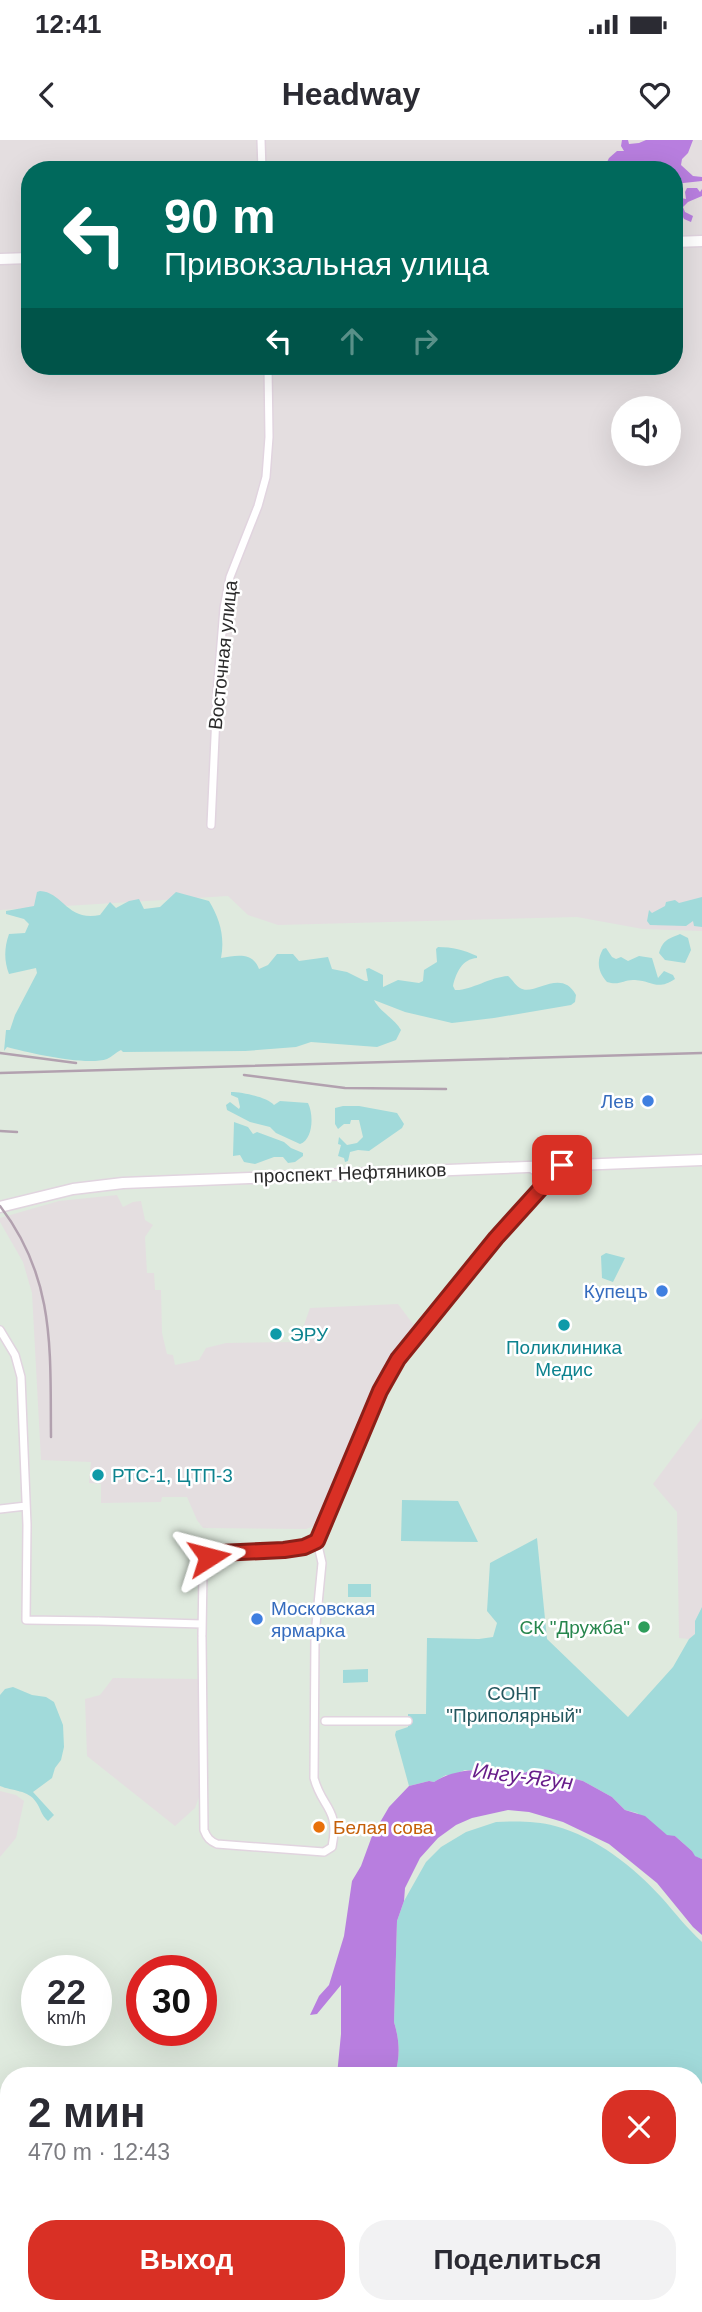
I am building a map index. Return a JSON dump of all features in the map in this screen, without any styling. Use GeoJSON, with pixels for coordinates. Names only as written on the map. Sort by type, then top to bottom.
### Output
{"type":"FeatureCollection","features":[{"type":"Feature","properties":{"kind":"main road"},"geometry":{"type":"LineString","coordinates":[[683,242],[702,241]]}},
{"type":"Feature","properties":{"kind":"main road"},"geometry":{"type":"LineString","coordinates":[[0,259],[21,258]]}},
{"type":"Feature","properties":{"kind":"main road","name":"проспект Нефтяников"},"geometry":{"type":"LineString","coordinates":[[0,1207],[73,1189],[123,1183],[702,1160]]}},
{"type":"Feature","properties":{"kind":"street"},"geometry":{"type":"LineString","coordinates":[[261,140],[262,161]]}},
{"type":"Feature","properties":{"kind":"street","name":"Восточная улица"},"geometry":{"type":"LineString","coordinates":[[211,825],[224,608],[230,577],[258,506],[266,477],[270,437],[268,375]]}},
{"type":"Feature","properties":{"kind":"street"},"geometry":{"type":"LineString","coordinates":[[317,1541],[296,1549],[219,1553],[206,1560],[203,1572],[202,1624],[204,1830],[206,1836],[217,1844],[324,1852],[331,1849],[333,1813],[314,1778],[315,1636],[321,1563],[317,1541],[380,1391],[398,1359],[449,1293],[562,1165]]}},
{"type":"Feature","properties":{"kind":"street"},"geometry":{"type":"LineString","coordinates":[[529,1167],[540,1176],[539,1189]]}},
{"type":"Feature","properties":{"kind":"street"},"geometry":{"type":"LineString","coordinates":[[0,1330],[15,1355],[21,1377],[26,1506],[26,1619],[202,1624]]}},
{"type":"Feature","properties":{"kind":"street"},"geometry":{"type":"LineString","coordinates":[[0,1509],[26,1506]]}},
{"type":"Feature","properties":{"kind":"street"},"geometry":{"type":"LineString","coordinates":[[314,1721],[408,1721]]}},
{"type":"Feature","properties":{"kind":"shaded area"},"geometry":{"type":"Polygon","coordinates":[[[0,140],[702,140],[702,931],[643,929],[577,917],[278,925],[248,915],[228,896],[0,910],[0,140]]]}},
{"type":"Feature","properties":{"kind":"shaded area"},"geometry":{"type":"Polygon","coordinates":[[[117,1195],[123,1207],[141,1201],[145,1220],[153,1225],[145,1237],[147,1273],[154,1273],[155,1290],[161,1290],[162,1333],[167,1354],[173,1355],[175,1365],[199,1360],[206,1348],[226,1343],[298,1342],[310,1308],[398,1304],[419,1332],[398,1359],[330,1513],[317,1525],[306,1529],[203,1528],[187,1497],[162,1497],[161,1502],[101,1503],[101,1484],[89,1483],[91,1462],[41,1460],[32,1293],[23,1262],[0,1218],[59,1201],[117,1195]]]}},
{"type":"Feature","properties":{"kind":"shaded area"},"geometry":{"type":"Polygon","coordinates":[[[702,1418],[702,1607],[695,1621],[695,1634],[689,1639],[679,1638],[677,1512],[653,1484],[702,1418]]]}},
{"type":"Feature","properties":{"kind":"shaded area"},"geometry":{"type":"Polygon","coordinates":[[[113,1678],[202,1679],[201,1791],[195,1808],[175,1826],[87,1756],[85,1699],[100,1695],[113,1678]]]}},
{"type":"Feature","properties":{"kind":"shaded area"},"geometry":{"type":"Polygon","coordinates":[[[0,1791],[16,1795],[24,1801],[16,1838],[0,1857],[0,1791]]]}},
{"type":"Feature","properties":{"kind":"green space"},"geometry":{"type":"Polygon","coordinates":[[[37,892],[54,896],[73,911],[89,916],[100,915],[110,902],[116,908],[139,899],[144,909],[160,907],[176,892],[209,901],[221,928],[221,958],[249,957],[259,969],[268,965],[277,954],[293,954],[299,961],[328,957],[332,969],[347,972],[365,981],[368,981],[366,969],[369,968],[383,975],[383,987],[398,980],[419,983],[423,981],[424,970],[437,962],[436,949],[448,948],[477,956],[460,968],[453,986],[455,990],[508,976],[518,987],[526,990],[563,983],[576,995],[575,1002],[571,1005],[452,1023],[405,1012],[374,1000],[401,1030],[396,1040],[377,1047],[311,1042],[296,1047],[245,1051],[121,1050],[98,1061],[57,1058],[7,1047],[4,1051],[6,1030],[10,1030],[37,973],[36,968],[9,974],[5,954],[9,934],[25,933],[29,924],[24,919],[6,914],[6,911],[34,906],[37,892]]]}},
{"type":"Feature","properties":{"kind":"green space"},"geometry":{"type":"Polygon","coordinates":[[[702,897],[702,927],[694,926],[693,921],[686,926],[650,925],[647,921],[649,910],[652,913],[665,906],[666,902],[675,900],[679,903],[702,897]]]}},
{"type":"Feature","properties":{"kind":"green space"},"geometry":{"type":"Polygon","coordinates":[[[680,934],[688,938],[691,950],[685,963],[665,960],[659,953],[662,945],[680,934]]]}},
{"type":"Feature","properties":{"kind":"green space"},"geometry":{"type":"Polygon","coordinates":[[[606,948],[616,959],[621,957],[628,961],[639,956],[652,958],[658,978],[664,971],[675,979],[659,985],[635,980],[607,982],[599,962],[603,949],[606,948]]]}},
{"type":"Feature","properties":{"kind":"green space"},"geometry":{"type":"Polygon","coordinates":[[[231,1092],[260,1097],[274,1105],[280,1101],[308,1103],[312,1120],[308,1138],[300,1144],[276,1133],[270,1127],[250,1122],[227,1110],[226,1105],[230,1102],[239,1109],[240,1107],[238,1098],[231,1095],[231,1092]]]}},
{"type":"Feature","properties":{"kind":"green space"},"geometry":{"type":"Polygon","coordinates":[[[343,1106],[397,1113],[404,1124],[369,1151],[350,1152],[348,1161],[345,1162],[344,1158],[338,1156],[341,1145],[338,1144],[339,1137],[347,1145],[357,1143],[363,1137],[359,1120],[351,1120],[350,1124],[344,1124],[338,1129],[335,1124],[335,1108],[343,1106]]]}},
{"type":"Feature","properties":{"kind":"green space"},"geometry":{"type":"Polygon","coordinates":[[[234,1122],[248,1127],[253,1134],[257,1132],[284,1142],[303,1153],[303,1156],[288,1163],[283,1157],[274,1157],[255,1164],[244,1162],[240,1155],[233,1156],[234,1122]]]}},
{"type":"Feature","properties":{"kind":"green space"},"geometry":{"type":"Polygon","coordinates":[[[606,1253],[625,1258],[613,1282],[602,1278],[601,1256],[606,1253]]]}},
{"type":"Feature","properties":{"kind":"green space"},"geometry":{"type":"Polygon","coordinates":[[[402,1500],[458,1501],[478,1542],[401,1541],[402,1500]]]}},
{"type":"Feature","properties":{"kind":"green space","name":"СОНТ \"Приполярный\""},"geometry":{"type":"Polygon","coordinates":[[[537,1538],[547,1639],[628,1717],[673,1667],[689,1639],[695,1634],[695,1621],[702,1607],[702,1859],[694,1856],[675,1836],[667,1836],[637,1813],[625,1810],[612,1797],[583,1781],[550,1770],[539,1769],[513,1775],[496,1771],[465,1770],[446,1775],[434,1782],[409,1786],[395,1735],[396,1731],[408,1727],[408,1714],[426,1714],[427,1638],[493,1637],[497,1623],[487,1611],[490,1563],[537,1538]]]}},
{"type":"Feature","properties":{"kind":"green space"},"geometry":{"type":"Polygon","coordinates":[[[348,1584],[371,1584],[371,1597],[348,1597],[348,1584]]]}},
{"type":"Feature","properties":{"kind":"green space"},"geometry":{"type":"Polygon","coordinates":[[[368,1669],[368,1682],[343,1683],[343,1670],[368,1669]]]}},
{"type":"Feature","properties":{"kind":"green space"},"geometry":{"type":"Polygon","coordinates":[[[13,1687],[54,1702],[63,1725],[64,1747],[61,1760],[52,1778],[33,1792],[54,1815],[48,1821],[29,1795],[0,1786],[0,1695],[5,1689],[13,1687]]]}},
{"type":"Feature","properties":{"kind":"green space"},"geometry":{"type":"Polygon","coordinates":[[[496,1822],[548,1824],[599,1845],[639,1875],[702,1942],[702,2067],[397,2067],[399,2049],[394,2022],[397,1921],[404,1901],[426,1862],[441,1847],[466,1832],[496,1822]]]}},
{"type":"Feature","properties":{"kind":"water"},"geometry":{"type":"Polygon","coordinates":[[[622,140],[628,140],[629,144],[646,140],[693,140],[682,161],[608,161],[617,151],[624,151],[622,140]]]}},
{"type":"Feature","properties":{"kind":"water"},"geometry":{"type":"Polygon","coordinates":[[[683,167],[693,176],[702,177],[702,181],[683,183],[683,167]]]}},
{"type":"Feature","properties":{"kind":"water"},"geometry":{"type":"Polygon","coordinates":[[[687,188],[697,188],[700,192],[702,189],[702,196],[683,207],[687,188]]]}},
{"type":"Feature","properties":{"kind":"water"},"geometry":{"type":"Polygon","coordinates":[[[683,207],[685,212],[693,216],[691,222],[684,219],[683,207]]]}},
{"type":"Feature","properties":{"kind":"water","name":"Ингу-Ягун"},"geometry":{"type":"Polygon","coordinates":[[[539,1769],[550,1770],[583,1781],[612,1797],[625,1810],[645,1816],[667,1835],[675,1836],[695,1856],[702,1859],[702,1935],[657,1883],[609,1844],[563,1822],[529,1812],[508,1810],[472,1818],[438,1838],[420,1858],[405,1888],[397,1921],[394,2022],[399,2049],[397,2067],[338,2067],[341,1985],[317,2014],[310,2015],[319,1996],[329,1985],[344,1936],[352,1881],[361,1866],[372,1836],[389,1807],[409,1786],[434,1782],[455,1773],[487,1770],[518,1774],[539,1769]]]}},
{"type":"Feature","properties":{"kind":"railway"},"geometry":{"type":"LineString","coordinates":[[0,1053],[76,1063]]}},
{"type":"Feature","properties":{"kind":"railway"},"geometry":{"type":"LineString","coordinates":[[0,1073],[702,1053]]}},
{"type":"Feature","properties":{"kind":"railway"},"geometry":{"type":"LineString","coordinates":[[244,1075],[345,1088],[446,1089]]}},
{"type":"Feature","properties":{"kind":"railway"},"geometry":{"type":"LineString","coordinates":[[0,1131],[17,1132]]}},
{"type":"Feature","properties":{"kind":"railway"},"geometry":{"type":"LineString","coordinates":[[0,1206],[18,1233],[40,1288],[49,1345],[51,1437]]}},
{"type":"Feature","properties":{"kind":"place","name":"Лев"},"geometry":{"type":"Point","coordinates":[648,1101]}},
{"type":"Feature","properties":{"kind":"place","name":"Купецъ"},"geometry":{"type":"Point","coordinates":[662,1291]}},
{"type":"Feature","properties":{"kind":"place","name":"Поликлиника Медис"},"geometry":{"type":"Point","coordinates":[564,1325]}},
{"type":"Feature","properties":{"kind":"place","name":"ЭРУ"},"geometry":{"type":"Point","coordinates":[276,1334]}},
{"type":"Feature","properties":{"kind":"place","name":"РТС-1, ЦТП-3"},"geometry":{"type":"Point","coordinates":[98,1475]}},
{"type":"Feature","properties":{"kind":"place","name":"Московская ярмарка"},"geometry":{"type":"Point","coordinates":[257,1619]}},
{"type":"Feature","properties":{"kind":"place","name":"СК \"Дружба\""},"geometry":{"type":"Point","coordinates":[644,1627]}},
{"type":"Feature","properties":{"kind":"place","name":"Белая сова"},"geometry":{"type":"Point","coordinates":[319,1827]}},
{"type":"Feature","properties":{"kind":"route"},"geometry":{"type":"LineString","coordinates":[[209,1557],[219,1553],[296,1549],[317,1541],[380,1391],[398,1359],[449,1293],[562,1165]]}}]}
